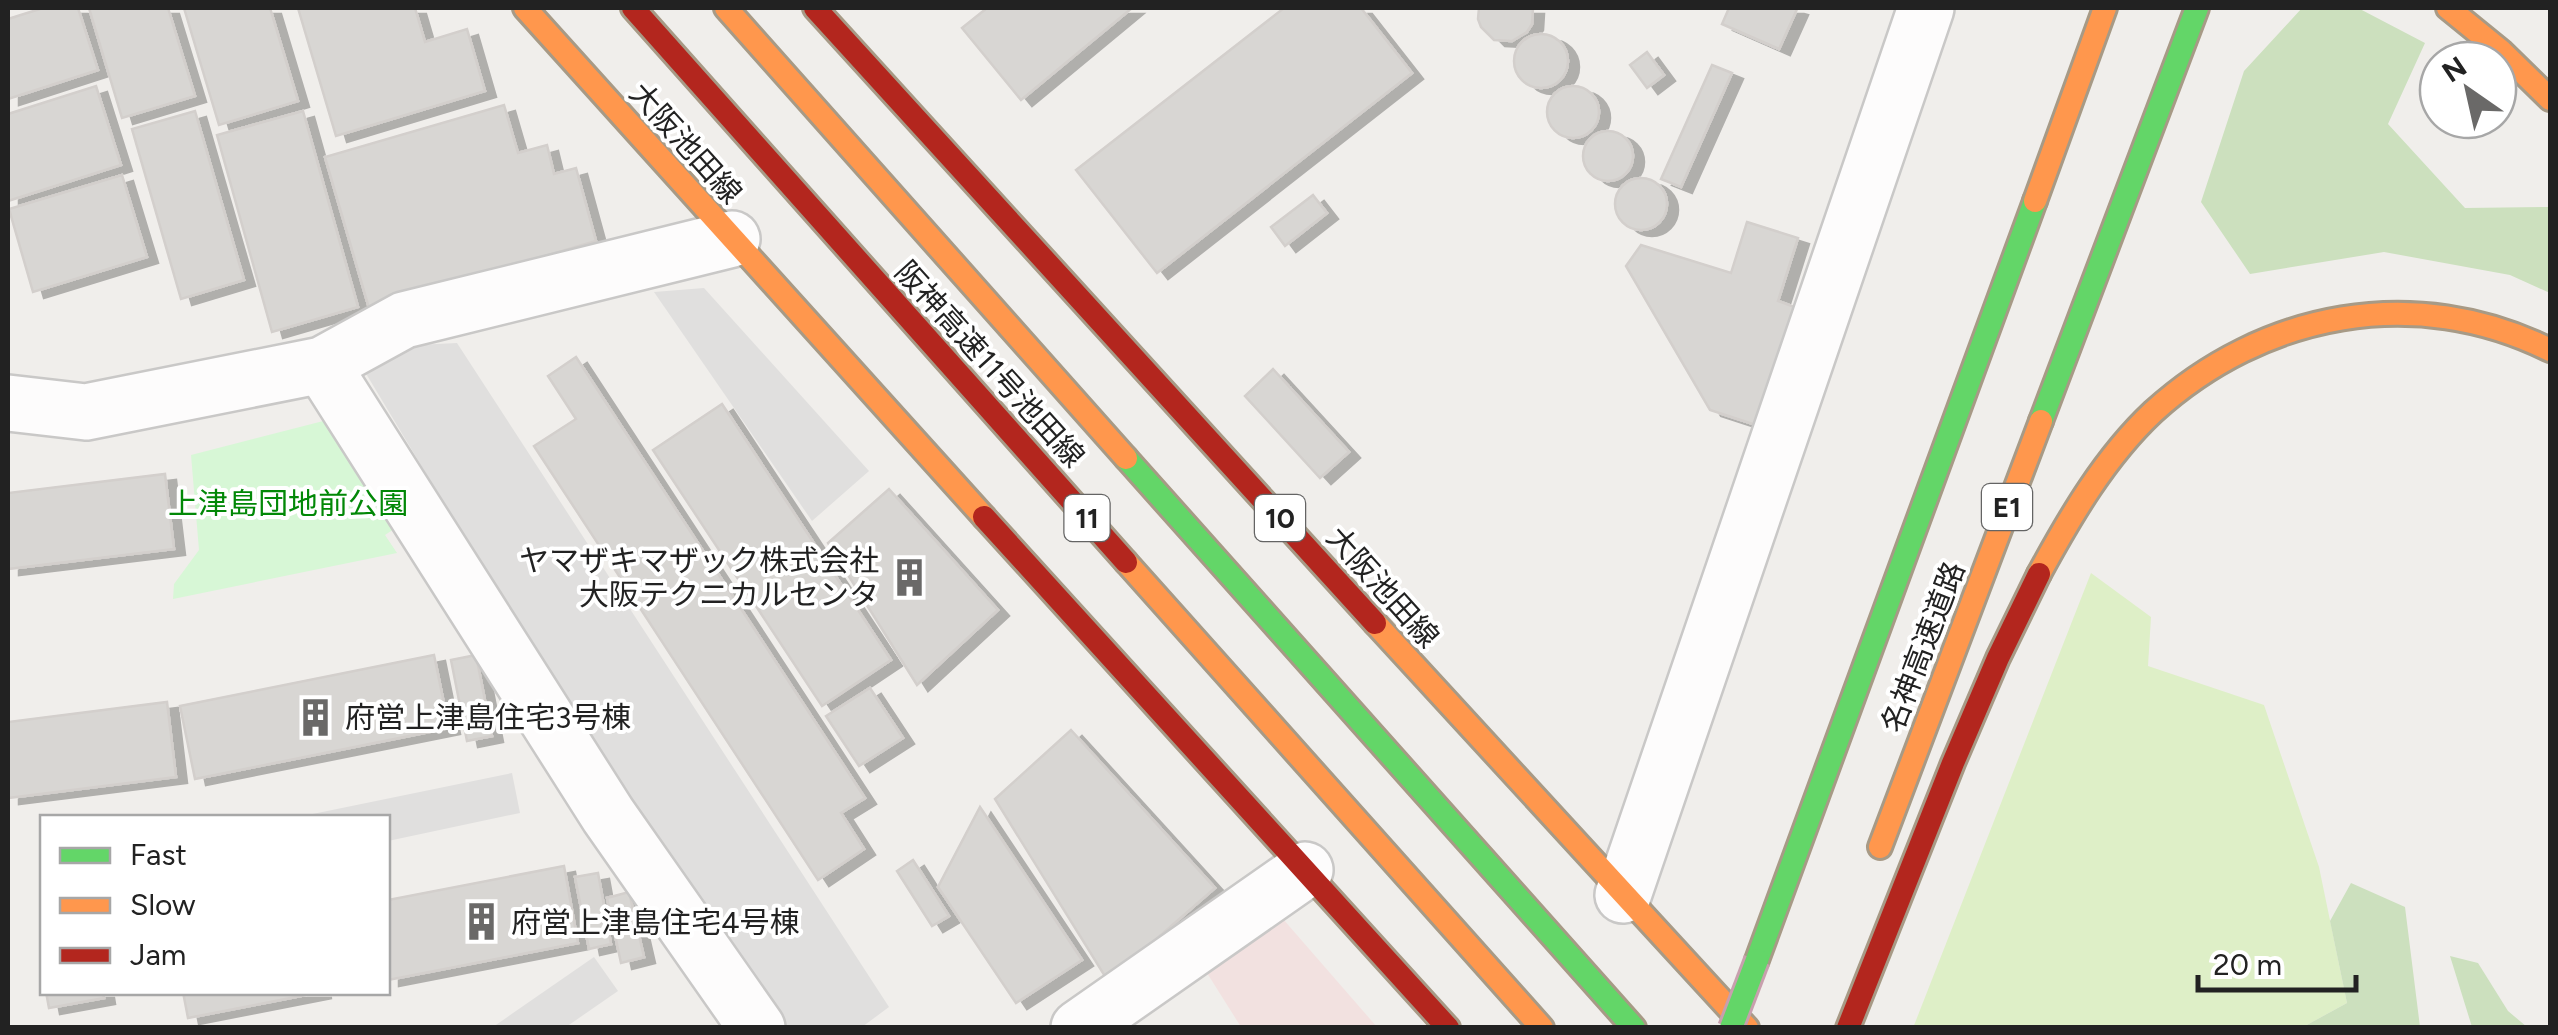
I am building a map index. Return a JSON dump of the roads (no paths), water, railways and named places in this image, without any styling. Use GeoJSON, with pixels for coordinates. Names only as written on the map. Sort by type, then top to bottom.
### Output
{"type":"FeatureCollection","features":[{"type":"Feature","properties":{"kind":"main road","name":"大阪池田線"},"geometry":{"type":"LineString","coordinates":[[526,8],[1448,1028]]}},
{"type":"Feature","properties":{"kind":"main road","name":"阪神高速11号池田線"},"geometry":{"type":"LineString","coordinates":[[634,8],[1542,1028]]}},
{"type":"Feature","properties":{"kind":"main road","name":"阪神高速11号池田線"},"geometry":{"type":"LineString","coordinates":[[726,8],[1634,1028]]}},
{"type":"Feature","properties":{"kind":"main road","name":"大阪池田線"},"geometry":{"type":"LineString","coordinates":[[815,8],[1747,1028]]}},
{"type":"Feature","properties":{"kind":"main road","name":"名神高速道路"},"geometry":{"type":"LineString","coordinates":[[1731,1028],[2105,8]]}},
{"type":"Feature","properties":{"kind":"main road"},"geometry":{"type":"LineString","coordinates":[[2448,8],[2525,72],[2550,99]]}},
{"type":"Feature","properties":{"kind":"main road","name":"名神高速道路"},"geometry":{"type":"LineString","coordinates":[[1870,874],[2196,9]]}},
{"type":"Feature","properties":{"kind":"main road"},"geometry":{"type":"LineString","coordinates":[[1913,531],[2068,45]]}},
{"type":"Feature","properties":{"kind":"main road"},"geometry":{"type":"LineString","coordinates":[[1849,1024],[1954,760],[2005,642],[2053,545],[2090,485],[2124,441],[2165,400],[2212,366],[2259,340],[2312,322],[2369,313],[2424,314],[2480,323],[2550,350]]}},
{"type":"Feature","properties":{"kind":"street"},"geometry":{"type":"LineString","coordinates":[[1622,895],[1926,8]]}},
{"type":"Feature","properties":{"kind":"street"},"geometry":{"type":"LineString","coordinates":[[8,403],[86,412],[322,365],[404,320],[732,239]]}},
{"type":"Feature","properties":{"kind":"street"},"geometry":{"type":"LineString","coordinates":[[322,365],[608,815],[757,1028]]}},
{"type":"Feature","properties":{"kind":"street"},"geometry":{"type":"LineString","coordinates":[[1079,1028],[1305,870]]}},
{"type":"Feature","properties":{"kind":"place","name":"ヤマザキマザック株式会社 大阪テクニカルセンタ"},"geometry":{"type":"Point","coordinates":[909,577]}},
{"type":"Feature","properties":{"kind":"place","name":"府営上津島住宅3号棟"},"geometry":{"type":"Point","coordinates":[315,717]}},
{"type":"Feature","properties":{"kind":"place","name":"府営上津島住宅4号棟"},"geometry":{"type":"Point","coordinates":[481,922]}},
{"type":"Feature","properties":{"kind":"park label","name":"上津島団地前公園"},"geometry":{"type":"Point","coordinates":[288,503]}}]}
